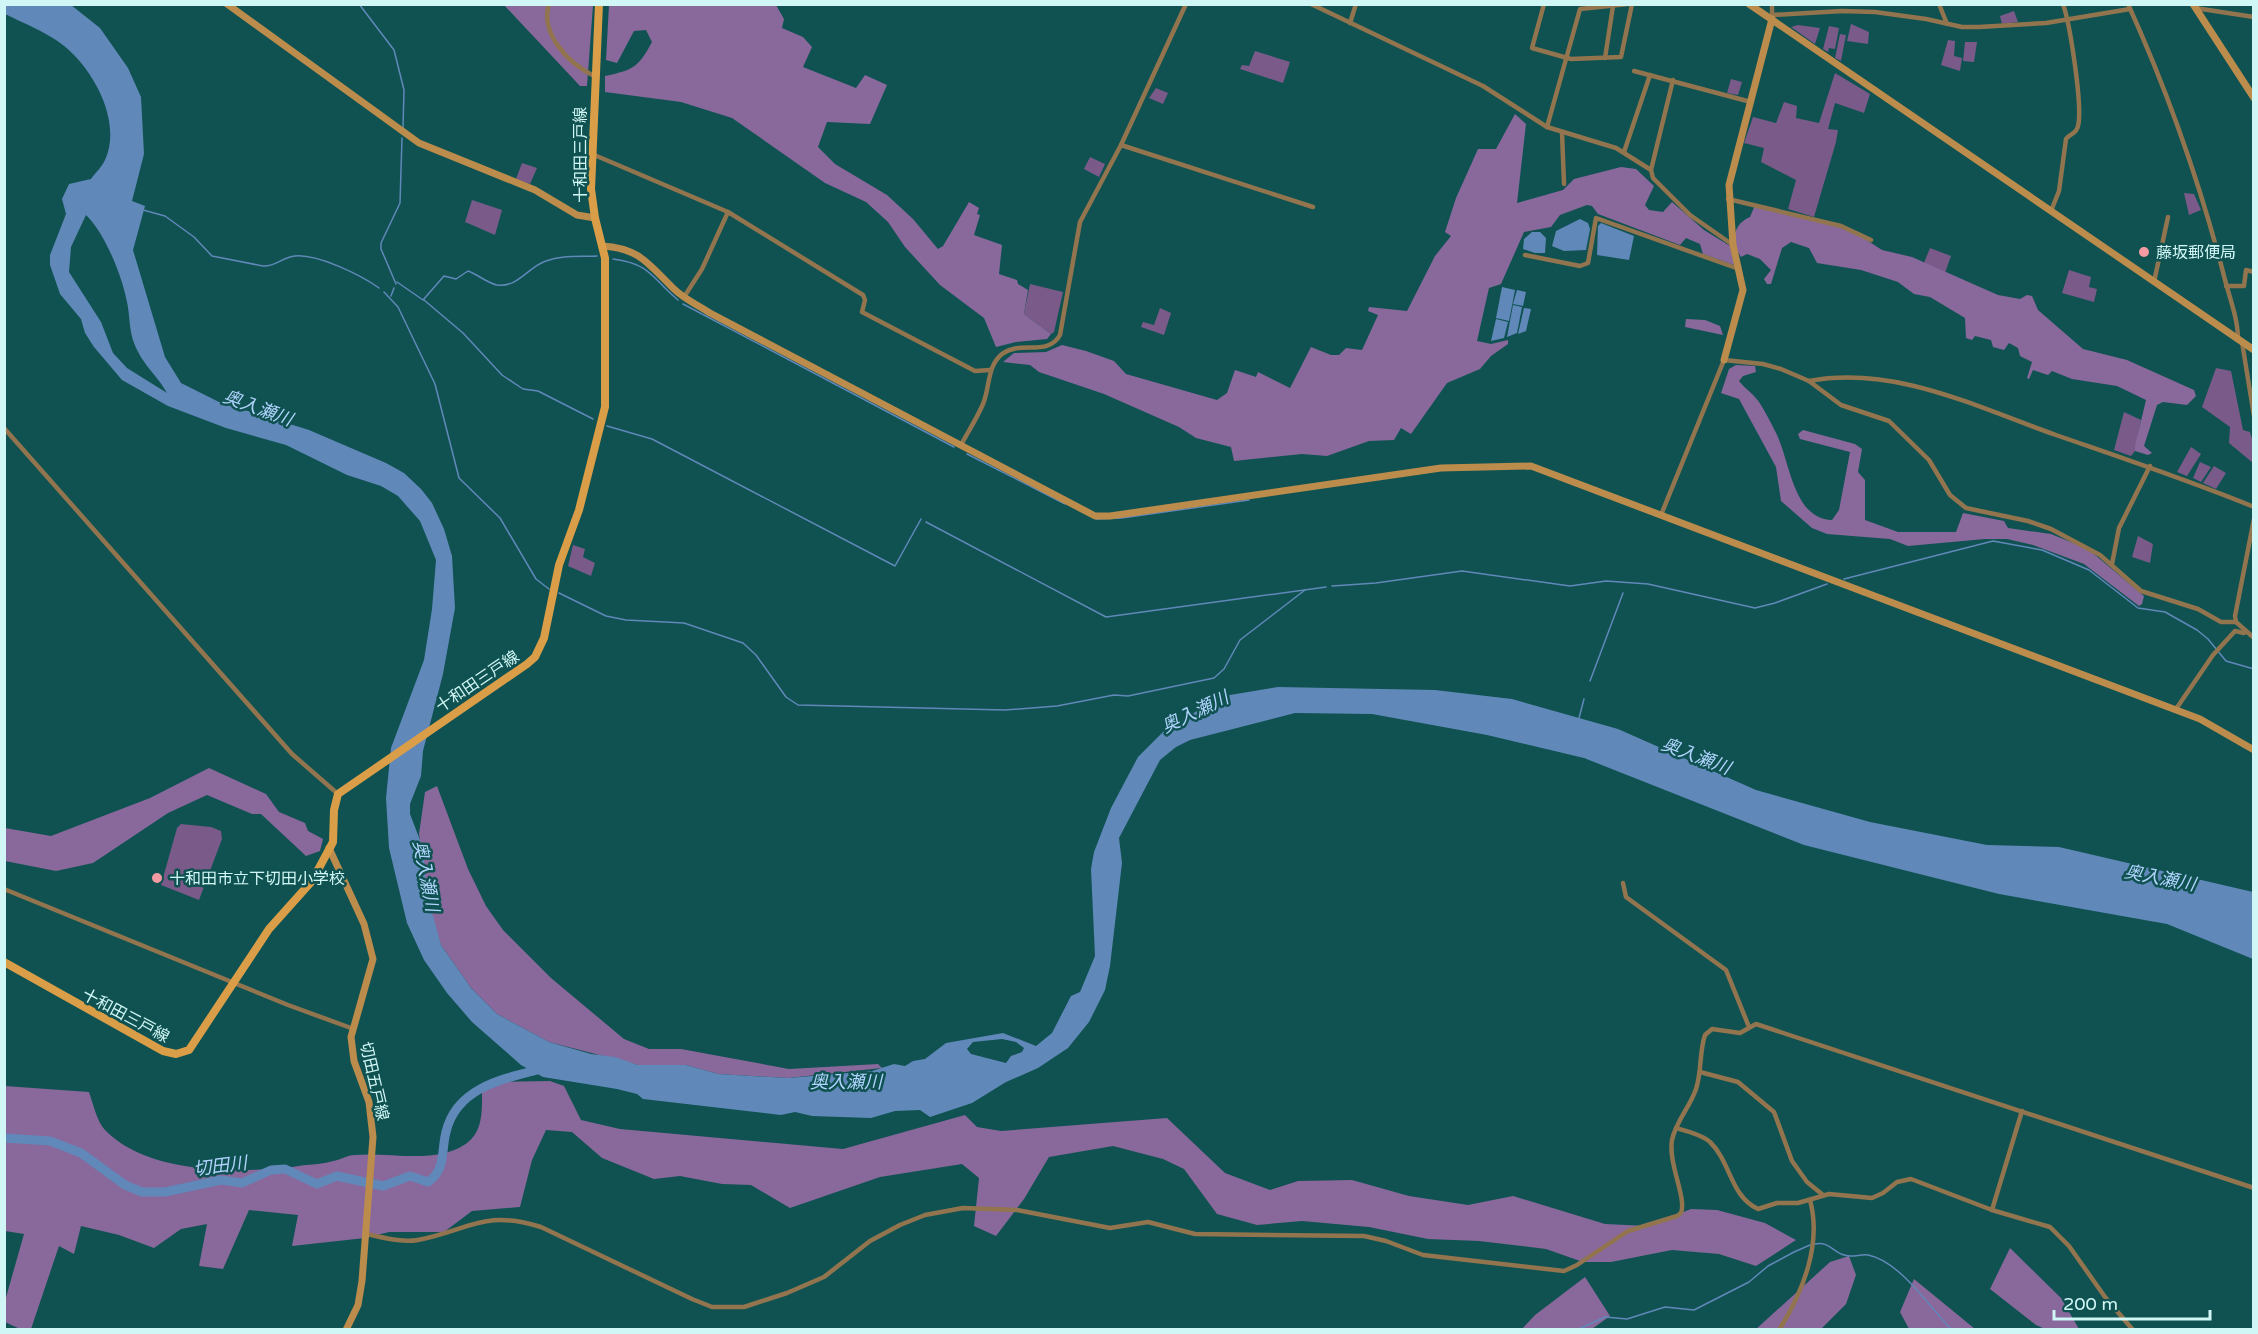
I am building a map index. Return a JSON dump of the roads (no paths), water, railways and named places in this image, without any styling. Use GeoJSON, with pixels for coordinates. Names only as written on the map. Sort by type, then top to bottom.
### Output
{"type":"FeatureCollection","features":[{"type":"Feature","properties":{"kind":"main road","name":"十和田三戸線"},"geometry":{"type":"LineString","coordinates":[[4,962],[169,1054],[183,1053],[194,1046],[269,929],[312,881],[333,842],[334,810],[338,794],[534,659],[544,638],[559,565],[579,510],[605,407],[605,258],[595,218],[591,189],[598,4]]}},
{"type":"Feature","properties":{"kind":"street"},"geometry":{"type":"LineString","coordinates":[[227,4],[419,143],[535,190],[577,216],[595,218]]}},
{"type":"Feature","properties":{"kind":"street"},"geometry":{"type":"LineString","coordinates":[[549,4],[546,23],[555,42],[564,53],[594,76]]}},
{"type":"Feature","properties":{"kind":"street"},"geometry":{"type":"LineString","coordinates":[[961,445],[982,406],[990,370],[1001,354],[1014,347],[1044,347],[1056,342],[1063,325],[1080,222],[1121,145],[1186,4]]}},
{"type":"Feature","properties":{"kind":"street"},"geometry":{"type":"LineString","coordinates":[[1311,4],[1484,86],[1547,127],[1624,152],[1651,170]]}},
{"type":"Feature","properties":{"kind":"street"},"geometry":{"type":"LineString","coordinates":[[1350,23],[1356,4]]}},
{"type":"Feature","properties":{"kind":"street"},"geometry":{"type":"LineString","coordinates":[[1544,4],[1532,48],[1567,58],[1605,58],[1621,57],[1630,4],[1580,9],[1567,58],[1547,127]]}},
{"type":"Feature","properties":{"kind":"street"},"geometry":{"type":"LineString","coordinates":[[1749,4],[1772,17],[2253,350]]}},
{"type":"Feature","properties":{"kind":"street"},"geometry":{"type":"LineString","coordinates":[[1661,515],[1724,360],[1743,294],[1733,245],[1728,199],[1729,185],[1772,17],[1772,4]]}},
{"type":"Feature","properties":{"kind":"street"},"geometry":{"type":"LineString","coordinates":[[1940,4],[1947,24]]}},
{"type":"Feature","properties":{"kind":"street"},"geometry":{"type":"LineString","coordinates":[[2051,212],[2060,191],[2066,139],[2076,132],[2079,125],[2080,103],[2067,20],[2062,4]]}},
{"type":"Feature","properties":{"kind":"street"},"geometry":{"type":"LineString","coordinates":[[2223,11],[2224,4]]}},
{"type":"Feature","properties":{"kind":"street"},"geometry":{"type":"LineString","coordinates":[[1605,58],[1613,6]]}},
{"type":"Feature","properties":{"kind":"street"},"geometry":{"type":"LineString","coordinates":[[2194,6],[2253,17]]}},
{"type":"Feature","properties":{"kind":"street"},"geometry":{"type":"LineString","coordinates":[[2194,6],[2253,98]]}},
{"type":"Feature","properties":{"kind":"street"},"geometry":{"type":"LineString","coordinates":[[1772,17],[1842,11],[1875,12],[1979,27],[2067,20],[2129,7],[2169,106],[2215,242],[2238,329],[2253,416]]}},
{"type":"Feature","properties":{"kind":"street"},"geometry":{"type":"LineString","coordinates":[[1634,71],[1751,102]]}},
{"type":"Feature","properties":{"kind":"street"},"geometry":{"type":"LineString","coordinates":[[1624,152],[1650,75]]}},
{"type":"Feature","properties":{"kind":"street"},"geometry":{"type":"LineString","coordinates":[[1673,80],[1651,170],[1653,178],[1690,215],[1733,245]]}},
{"type":"Feature","properties":{"kind":"street"},"geometry":{"type":"LineString","coordinates":[[1562,132],[1564,184]]}},
{"type":"Feature","properties":{"kind":"street"},"geometry":{"type":"LineString","coordinates":[[1121,145],[1313,207]]}},
{"type":"Feature","properties":{"kind":"street"},"geometry":{"type":"LineString","coordinates":[[592,154],[728,212],[863,295],[865,300],[862,312],[975,371],[990,370]]}},
{"type":"Feature","properties":{"kind":"street"},"geometry":{"type":"LineString","coordinates":[[1728,199],[1841,226],[1871,240]]}},
{"type":"Feature","properties":{"kind":"street"},"geometry":{"type":"LineString","coordinates":[[684,297],[702,269],[728,212]]}},
{"type":"Feature","properties":{"kind":"street"},"geometry":{"type":"LineString","coordinates":[[2154,282],[2168,217]]}},
{"type":"Feature","properties":{"kind":"street"},"geometry":{"type":"LineString","coordinates":[[1524,255],[1580,266],[1588,263],[1596,218],[1739,269]]}},
{"type":"Feature","properties":{"kind":"street"},"geometry":{"type":"LineString","coordinates":[[602,246],[624,249],[646,259],[684,297],[1085,511],[1101,516],[1441,468],[1519,465],[1536,467],[2200,718],[2253,750]]}},
{"type":"Feature","properties":{"kind":"street"},"geometry":{"type":"LineString","coordinates":[[2226,286],[2244,286],[2246,270],[2253,272]]}},
{"type":"Feature","properties":{"kind":"street"},"geometry":{"type":"LineString","coordinates":[[1724,360],[1763,364],[1809,381],[1841,405],[1896,426],[1937,471],[1950,495],[1966,508],[2037,524],[2085,546],[2112,564],[2141,591],[2198,609],[2221,622],[2236,622],[2253,637]]}},
{"type":"Feature","properties":{"kind":"street"},"geometry":{"type":"LineString","coordinates":[[1809,381],[1854,377],[1906,383],[2150,466],[2253,507]]}},
{"type":"Feature","properties":{"kind":"street"},"geometry":{"type":"LineString","coordinates":[[4,428],[292,754],[338,794]]}},
{"type":"Feature","properties":{"kind":"street"},"geometry":{"type":"LineString","coordinates":[[2112,564],[2119,528],[2150,466]]}},
{"type":"Feature","properties":{"kind":"street"},"geometry":{"type":"LineString","coordinates":[[2236,622],[2240,584],[2253,519]]}},
{"type":"Feature","properties":{"kind":"street"},"geometry":{"type":"LineString","coordinates":[[2176,710],[2218,650],[2237,630],[2253,637]]}},
{"type":"Feature","properties":{"kind":"street","name":"切田五戸線"},"geometry":{"type":"LineString","coordinates":[[329,848],[364,924],[373,952],[372,973],[351,1028],[352,1052],[371,1112],[372,1153],[366,1234],[357,1305],[346,1329]]}},
{"type":"Feature","properties":{"kind":"street"},"geometry":{"type":"LineString","coordinates":[[1623,883],[1626,897],[1726,970],[1734,984],[1749,1028]]}},
{"type":"Feature","properties":{"kind":"street"},"geometry":{"type":"LineString","coordinates":[[4,889],[351,1028]]}},
{"type":"Feature","properties":{"kind":"street"},"geometry":{"type":"LineString","coordinates":[[366,1234],[416,1240],[477,1221],[520,1220],[541,1227],[692,1299],[712,1307],[724,1308],[744,1307],[809,1285],[833,1270],[870,1241],[900,1225],[925,1215],[963,1208],[1017,1210],[1110,1228],[1148,1222],[1195,1234],[1364,1236],[1386,1241],[1423,1255],[1487,1261],[1554,1272],[1577,1265],[1628,1231],[1681,1213],[1681,1197],[1672,1167],[1672,1139],[1695,1092],[1700,1072],[1701,1047],[1705,1035],[1712,1029],[1736,1034],[1759,1024],[2253,1188]]}},
{"type":"Feature","properties":{"kind":"street"},"geometry":{"type":"LineString","coordinates":[[1700,1072],[1738,1082],[1774,1112],[1792,1161],[1807,1182],[1822,1195]]}},
{"type":"Feature","properties":{"kind":"street"},"geometry":{"type":"LineString","coordinates":[[1992,1210],[2022,1112]]}},
{"type":"Feature","properties":{"kind":"street"},"geometry":{"type":"LineString","coordinates":[[1676,1128],[1708,1140],[1716,1149],[1737,1191],[1749,1205],[1758,1209],[1777,1203],[1810,1200],[1822,1195],[1872,1198],[1884,1193],[1897,1182],[1911,1179],[1992,1210],[2028,1218],[2050,1227],[2060,1235],[2105,1297],[2133,1329]]}},
{"type":"Feature","properties":{"kind":"street"},"geometry":{"type":"LineString","coordinates":[[1779,1329],[1797,1298],[1814,1243],[1814,1215],[1810,1200]]}},
{"type":"Feature","properties":{"kind":"water","name":"奥入瀬川"},"geometry":{"type":"Polygon","coordinates":[[[5,5],[71,5],[100,28],[128,68],[141,97],[144,154],[132,201],[145,206],[133,250],[165,357],[181,383],[219,402],[309,430],[386,463],[404,473],[432,503],[444,529],[452,556],[455,608],[443,674],[423,751],[421,776],[410,804],[410,814],[423,848],[427,894],[441,945],[471,988],[497,1014],[549,1042],[591,1054],[615,1057],[638,1065],[686,1065],[718,1074],[788,1078],[872,1071],[894,1064],[905,1066],[913,1061],[925,1059],[946,1043],[1003,1033],[1036,1046],[1052,1033],[1071,996],[1080,992],[1095,956],[1091,869],[1094,852],[1111,808],[1138,757],[1164,731],[1202,708],[1230,695],[1278,687],[1435,690],[1512,699],[1618,729],[1756,790],[1870,822],[1987,845],[2059,847],[2253,892],[2253,959],[2167,924],[1999,894],[1804,845],[1584,758],[1487,735],[1372,714],[1295,713],[1190,740],[1176,747],[1160,760],[1119,838],[1122,863],[1110,966],[1105,990],[1089,1022],[1068,1048],[1038,1068],[1006,1082],[972,1103],[930,1117],[920,1110],[895,1111],[871,1118],[812,1116],[795,1112],[781,1115],[643,1099],[637,1094],[617,1089],[543,1077],[521,1065],[472,1022],[447,993],[424,960],[407,923],[389,848],[386,798],[391,748],[424,660],[432,609],[436,560],[420,521],[398,496],[381,486],[347,475],[286,445],[226,428],[168,406],[122,380],[94,347],[85,333],[81,319],[60,294],[50,265],[50,255],[66,214],[62,199],[69,184],[91,179],[105,160],[110,132],[104,103],[91,76],[66,47],[31,26],[5,14],[5,5]],[[86,215],[71,247],[69,272],[101,322],[113,353],[127,368],[167,393],[146,364],[132,338],[127,302],[117,268],[100,233],[86,215]],[[1002,1039],[973,1042],[967,1049],[971,1054],[1006,1063],[1011,1056],[1022,1052],[1024,1048],[1016,1042],[1002,1039]]]}},
{"type":"Feature","properties":{"kind":"water"},"geometry":{"type":"Polygon","coordinates":[[[1580,219],[1588,223],[1590,229],[1586,250],[1564,251],[1552,246],[1556,231],[1580,219]]]}},
{"type":"Feature","properties":{"kind":"water"},"geometry":{"type":"Polygon","coordinates":[[[1601,223],[1634,236],[1629,260],[1597,255],[1598,226],[1601,223]]]}},
{"type":"Feature","properties":{"kind":"water"},"geometry":{"type":"Polygon","coordinates":[[[1532,232],[1540,232],[1546,238],[1545,253],[1523,249],[1524,239],[1532,232]]]}},
{"type":"Feature","properties":{"kind":"water"},"geometry":{"type":"Polygon","coordinates":[[[1502,287],[1515,290],[1509,321],[1496,318],[1502,287]]]}},
{"type":"Feature","properties":{"kind":"water"},"geometry":{"type":"Polygon","coordinates":[[[1517,290],[1526,292],[1523,306],[1513,304],[1517,290]]]}},
{"type":"Feature","properties":{"kind":"water"},"geometry":{"type":"Polygon","coordinates":[[[1513,305],[1522,307],[1517,333],[1507,337],[1513,305]]]}},
{"type":"Feature","properties":{"kind":"water"},"geometry":{"type":"Polygon","coordinates":[[[1524,308],[1531,309],[1526,331],[1518,334],[1524,308]]]}},
{"type":"Feature","properties":{"kind":"water"},"geometry":{"type":"Polygon","coordinates":[[[1496,319],[1508,322],[1504,338],[1491,341],[1496,319]]]}},
{"type":"Feature","properties":{"kind":"waterway"},"geometry":{"type":"LineString","coordinates":[[359,4],[394,50],[404,90],[403,128]]}},
{"type":"Feature","properties":{"kind":"waterway"},"geometry":{"type":"LineString","coordinates":[[396,284],[381,249],[381,243],[400,203],[402,138]]}},
{"type":"Feature","properties":{"kind":"waterway"},"geometry":{"type":"LineString","coordinates":[[143,210],[165,216],[194,237],[212,256],[263,266],[295,256],[315,258],[362,277],[379,288]]}},
{"type":"Feature","properties":{"kind":"waterway"},"geometry":{"type":"LineString","coordinates":[[397,282],[423,300],[444,276],[456,279],[468,271],[493,284],[504,285],[552,259],[597,256]]}},
{"type":"Feature","properties":{"kind":"waterway"},"geometry":{"type":"LineString","coordinates":[[613,259],[626,261],[644,269],[678,300]]}},
{"type":"Feature","properties":{"kind":"waterway"},"geometry":{"type":"LineString","coordinates":[[391,296],[394,288]]}},
{"type":"Feature","properties":{"kind":"waterway"},"geometry":{"type":"LineString","coordinates":[[384,292],[398,307],[435,384],[459,478],[500,518],[536,579],[549,589]]}},
{"type":"Feature","properties":{"kind":"waterway"},"geometry":{"type":"LineString","coordinates":[[424,300],[463,333],[502,375],[523,389],[538,391],[593,419]]}},
{"type":"Feature","properties":{"kind":"waterway"},"geometry":{"type":"LineString","coordinates":[[683,304],[954,447]]}},
{"type":"Feature","properties":{"kind":"waterway"},"geometry":{"type":"LineString","coordinates":[[607,426],[652,439],[895,566],[921,519]]}},
{"type":"Feature","properties":{"kind":"waterway"},"geometry":{"type":"LineString","coordinates":[[967,454],[1065,504]]}},
{"type":"Feature","properties":{"kind":"waterway"},"geometry":{"type":"LineString","coordinates":[[1096,519],[1122,518],[1249,500]]}},
{"type":"Feature","properties":{"kind":"waterway"},"geometry":{"type":"LineString","coordinates":[[926,522],[1106,617],[1326,587]]}},
{"type":"Feature","properties":{"kind":"waterway"},"geometry":{"type":"LineString","coordinates":[[1844,579],[1993,541],[2042,550],[2089,570],[2138,608],[2165,612],[2197,630],[2208,639],[2226,661],[2254,669]]}},
{"type":"Feature","properties":{"kind":"waterway"},"geometry":{"type":"LineString","coordinates":[[1332,586],[1376,583],[1462,571],[1570,586],[1606,581],[1648,584],[1755,608],[1827,584]]}},
{"type":"Feature","properties":{"kind":"waterway"},"geometry":{"type":"LineString","coordinates":[[559,593],[606,616],[626,620],[684,623],[743,643],[756,655],[786,697],[798,705],[1005,710],[1057,706],[1114,695],[1128,696],[1214,678],[1224,669],[1240,640],[1305,590]]}},
{"type":"Feature","properties":{"kind":"waterway"},"geometry":{"type":"LineString","coordinates":[[1590,681],[1623,593]]}},
{"type":"Feature","properties":{"kind":"waterway"},"geometry":{"type":"LineString","coordinates":[[1579,718],[1584,699]]}},
{"type":"Feature","properties":{"kind":"waterway","name":"切田川"},"geometry":{"type":"LineString","coordinates":[[4,1138],[50,1141],[81,1153],[125,1185],[142,1192],[165,1192],[221,1180],[242,1183],[271,1170],[285,1169],[317,1184],[337,1176],[383,1186],[410,1176],[428,1182],[438,1172],[446,1132],[452,1116],[461,1104],[485,1086],[545,1068]]}},
{"type":"Feature","properties":{"kind":"waterway"},"geometry":{"type":"LineString","coordinates":[[1815,1244],[1827,1245],[1847,1256],[1868,1255],[1892,1266],[1914,1286],[1952,1330]]}},
{"type":"Feature","properties":{"kind":"waterway"},"geometry":{"type":"LineString","coordinates":[[1577,1330],[1605,1317],[1627,1319],[1665,1307],[1694,1310],[1749,1282],[1768,1266],[1810,1245]]}},
{"type":"Feature","properties":{"kind":"place","name":"藤坂郵便局"},"geometry":{"type":"Point","coordinates":[2144,252]}},
{"type":"Feature","properties":{"kind":"place","name":"十和田市立下切田小学校"},"geometry":{"type":"Point","coordinates":[157,878]}}]}
